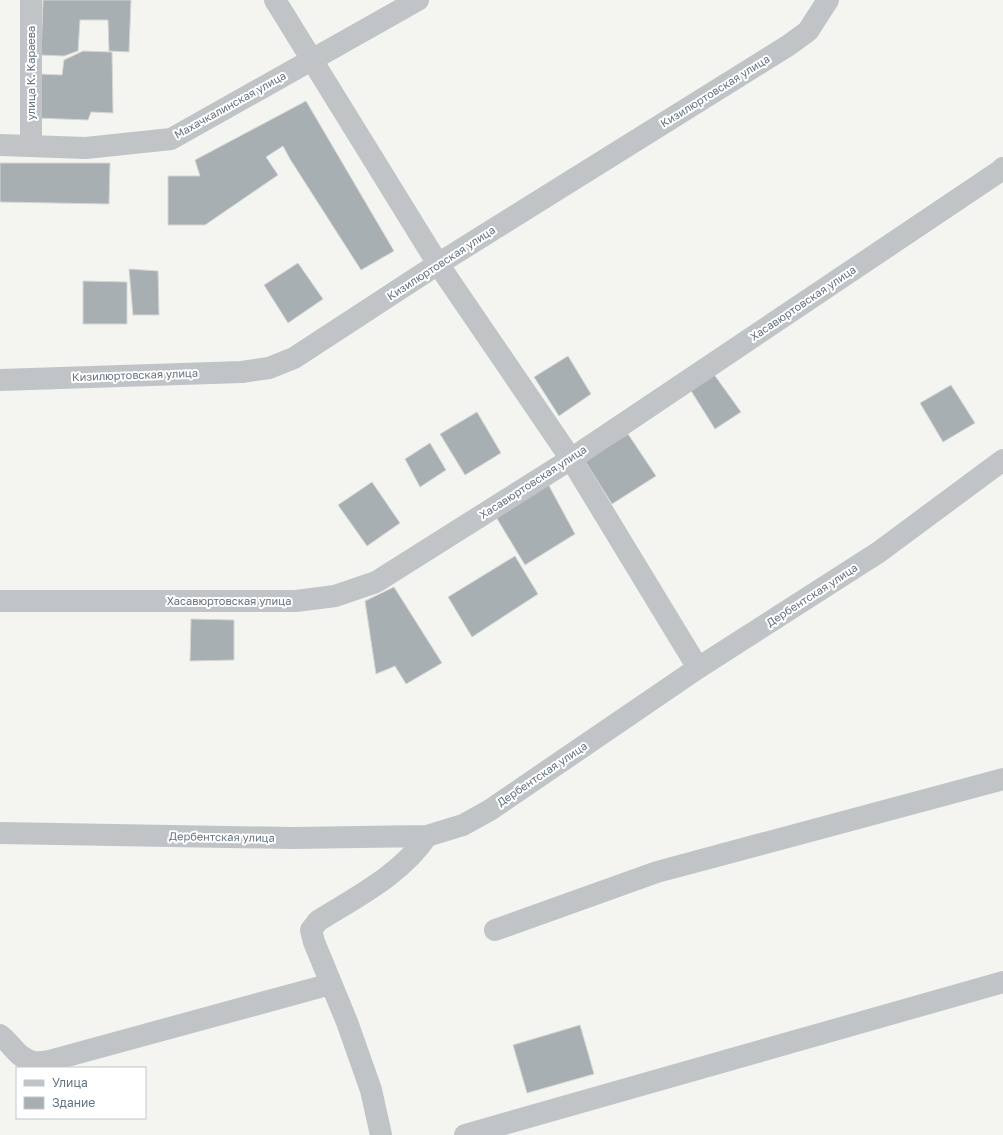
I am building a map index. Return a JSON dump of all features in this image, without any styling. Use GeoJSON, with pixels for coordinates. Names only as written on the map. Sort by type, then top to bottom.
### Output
{"type":"FeatureCollection","features":[{"type":"Feature","properties":{"kind":"street","name":"улица К. Караева"},"geometry":{"type":"LineString","coordinates":[[31,0],[31,146]]}},
{"type":"Feature","properties":{"kind":"street"},"geometry":{"type":"LineString","coordinates":[[275,0],[438,264],[571,459],[698,668]]}},
{"type":"Feature","properties":{"kind":"street","name":"Махачкалинская улица"},"geometry":{"type":"LineString","coordinates":[[0,145],[86,148],[171,139],[418,0]]}},
{"type":"Feature","properties":{"kind":"street","name":"Кизилюртовская улица"},"geometry":{"type":"LineString","coordinates":[[0,380],[242,372],[269,368],[294,358],[438,264],[789,45],[808,31],[828,0]]}},
{"type":"Feature","properties":{"kind":"street","name":"Хасавюртовская улица"},"geometry":{"type":"LineString","coordinates":[[0,600],[296,601],[335,596],[376,582],[571,459],[1003,168]]}},
{"type":"Feature","properties":{"kind":"street","name":"Дербентская улица"},"geometry":{"type":"LineString","coordinates":[[0,833],[292,838],[427,836],[463,825],[490,810],[698,668],[879,552],[1003,460]]}},
{"type":"Feature","properties":{"kind":"street"},"geometry":{"type":"LineString","coordinates":[[495,930],[657,872],[1003,779]]}},
{"type":"Feature","properties":{"kind":"street"},"geometry":{"type":"LineString","coordinates":[[381,1135],[371,1090],[314,942],[311,930],[318,921],[388,877],[418,849],[427,836]]}},
{"type":"Feature","properties":{"kind":"street"},"geometry":{"type":"LineString","coordinates":[[465,1135],[1003,982]]}},
{"type":"Feature","properties":{"kind":"street"},"geometry":{"type":"LineString","coordinates":[[0,1035],[8,1041],[20,1056],[33,1062],[50,1061],[330,984]]}},
{"type":"Feature","properties":{"kind":"building"},"geometry":{"type":"Polygon","coordinates":[[[43,0],[131,0],[129,52],[109,51],[108,20],[80,20],[78,51],[64,56],[41,55],[43,0]]]}},
{"type":"Feature","properties":{"kind":"building"},"geometry":{"type":"Polygon","coordinates":[[[83,51],[112,52],[113,113],[91,112],[88,120],[36,118],[39,74],[62,75],[64,60],[83,51]]]}},
{"type":"Feature","properties":{"kind":"building"},"geometry":{"type":"Polygon","coordinates":[[[306,101],[394,251],[361,270],[283,146],[266,157],[278,175],[205,225],[168,225],[168,176],[200,176],[195,160],[306,101]]]}},
{"type":"Feature","properties":{"kind":"building"},"geometry":{"type":"Polygon","coordinates":[[[0,163],[110,163],[109,204],[0,202],[0,163]]]}},
{"type":"Feature","properties":{"kind":"building"},"geometry":{"type":"Polygon","coordinates":[[[298,263],[323,299],[288,323],[264,285],[298,263]]]}},
{"type":"Feature","properties":{"kind":"building"},"geometry":{"type":"Polygon","coordinates":[[[129,269],[158,271],[159,315],[133,315],[129,269]]]}},
{"type":"Feature","properties":{"kind":"building"},"geometry":{"type":"Polygon","coordinates":[[[83,281],[127,282],[127,324],[83,324],[83,281]]]}},
{"type":"Feature","properties":{"kind":"building"},"geometry":{"type":"Polygon","coordinates":[[[568,356],[591,394],[559,416],[534,377],[568,356]]]}},
{"type":"Feature","properties":{"kind":"building"},"geometry":{"type":"Polygon","coordinates":[[[713,373],[741,412],[715,429],[688,386],[713,373]]]}},
{"type":"Feature","properties":{"kind":"building"},"geometry":{"type":"Polygon","coordinates":[[[951,385],[975,423],[943,442],[920,403],[951,385]]]}},
{"type":"Feature","properties":{"kind":"building"},"geometry":{"type":"Polygon","coordinates":[[[477,412],[501,453],[465,475],[440,434],[477,412]]]}},
{"type":"Feature","properties":{"kind":"building"},"geometry":{"type":"Polygon","coordinates":[[[628,434],[656,476],[612,504],[585,461],[628,434]]]}},
{"type":"Feature","properties":{"kind":"building"},"geometry":{"type":"Polygon","coordinates":[[[430,443],[446,470],[420,487],[405,459],[430,443]]]}},
{"type":"Feature","properties":{"kind":"building"},"geometry":{"type":"Polygon","coordinates":[[[372,482],[400,523],[367,546],[338,505],[372,482]]]}},
{"type":"Feature","properties":{"kind":"building"},"geometry":{"type":"Polygon","coordinates":[[[548,484],[575,534],[525,565],[496,517],[548,484]]]}},
{"type":"Feature","properties":{"kind":"building"},"geometry":{"type":"Polygon","coordinates":[[[515,556],[538,594],[472,637],[448,597],[515,556]]]}},
{"type":"Feature","properties":{"kind":"building"},"geometry":{"type":"Polygon","coordinates":[[[394,587],[442,663],[406,684],[395,666],[376,674],[365,601],[394,587]]]}},
{"type":"Feature","properties":{"kind":"building"},"geometry":{"type":"Polygon","coordinates":[[[191,619],[234,620],[234,660],[190,661],[191,619]]]}},
{"type":"Feature","properties":{"kind":"building"},"geometry":{"type":"Polygon","coordinates":[[[580,1025],[594,1074],[527,1093],[513,1045],[580,1025]]]}}]}
